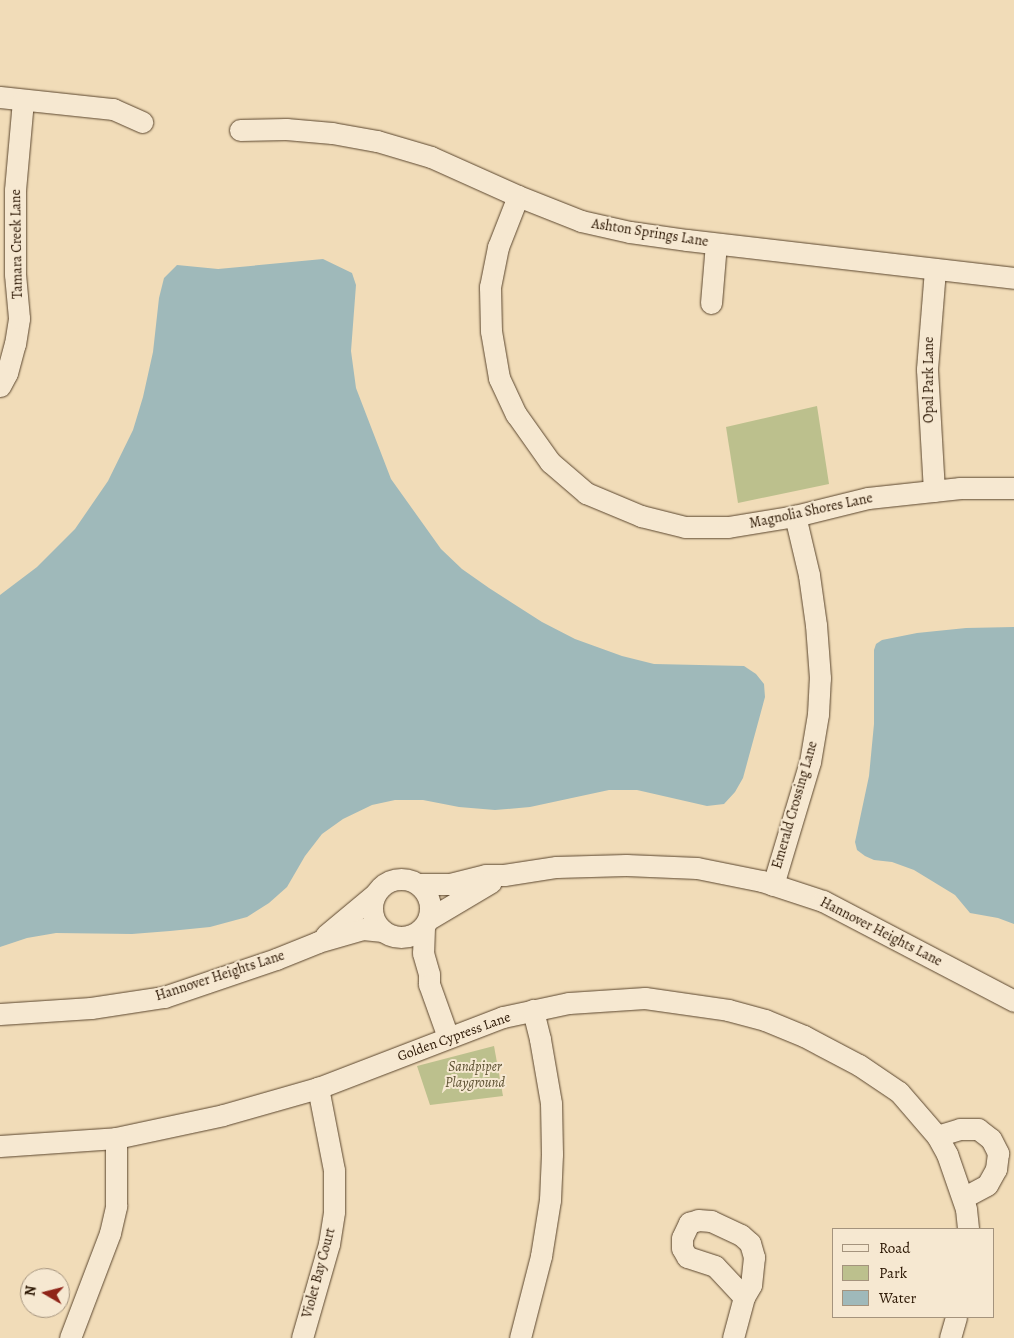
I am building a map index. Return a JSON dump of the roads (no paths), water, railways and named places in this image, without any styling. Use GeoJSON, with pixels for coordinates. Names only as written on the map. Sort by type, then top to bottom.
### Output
{"type":"FeatureCollection","features":[{"type":"Feature","properties":{"kind":"street"},"geometry":{"type":"LineString","coordinates":[[0,97],[113,109],[142,122]]}},
{"type":"Feature","properties":{"kind":"street","name":"Tamara Creek Lane"},"geometry":{"type":"LineString","coordinates":[[0,386],[7,372],[15,344],[19,318],[16,274],[15,190],[22,100]]}},
{"type":"Feature","properties":{"kind":"street","name":"Ashton Springs Lane"},"geometry":{"type":"LineString","coordinates":[[240,130],[314,132],[377,141],[431,157],[518,196],[581,221],[630,232],[716,244],[1014,278]]}},
{"type":"Feature","properties":{"kind":"street","name":"Magnolia Shores Lane"},"geometry":{"type":"LineString","coordinates":[[518,196],[498,247],[490,287],[491,331],[499,378],[516,414],[550,462],[586,493],[641,516],[685,527],[728,527],[795,516],[868,498],[960,488],[1014,488]]}},
{"type":"Feature","properties":{"kind":"street"},"geometry":{"type":"LineString","coordinates":[[711,303],[716,244]]}},
{"type":"Feature","properties":{"kind":"street","name":"Opal Park Lane"},"geometry":{"type":"LineString","coordinates":[[934,491],[927,370],[935,269]]}},
{"type":"Feature","properties":{"kind":"street","name":"Emerald Crossing Lane"},"geometry":{"type":"LineString","coordinates":[[773,885],[810,762],[818,714],[820,678],[816,625],[809,575],[795,516]]}},
{"type":"Feature","properties":{"kind":"street","name":"Hannover Heights Lane"},"geometry":{"type":"LineString","coordinates":[[318,942],[389,881],[399,878],[409,879],[418,884],[450,884],[486,876],[556,867],[626,865],[697,868],[773,885],[824,900],[1014,1001]]}},
{"type":"Feature","properties":{"kind":"street","name":"Hannover Heights Lane"},"geometry":{"type":"LineString","coordinates":[[0,1014],[90,1008],[164,997],[276,959],[318,942],[363,929],[408,936],[468,894],[504,875]]}},
{"type":"Feature","properties":{"kind":"street"},"geometry":{"type":"LineString","coordinates":[[418,884],[430,900],[423,954],[429,974],[429,984],[448,1038]]}},
{"type":"Feature","properties":{"kind":"street"},"geometry":{"type":"LineString","coordinates":[[374,895],[373,915],[386,933],[404,949],[418,973],[429,984]]}},
{"type":"Feature","properties":{"kind":"street","name":"Golden Cypress Lane"},"geometry":{"type":"LineString","coordinates":[[0,1146],[116,1138],[223,1115],[318,1088],[503,1017],[533,1010],[604,999],[645,998],[728,1010],[765,1020],[804,1036],[858,1065],[899,1092],[937,1136],[947,1154],[963,1198],[968,1228]]}},
{"type":"Feature","properties":{"kind":"street"},"geometry":{"type":"LineString","coordinates":[[520,1338],[541,1256],[550,1200],[552,1154],[551,1103],[533,1010]]}},
{"type":"Feature","properties":{"kind":"street","name":"Violet Bay Court"},"geometry":{"type":"LineString","coordinates":[[302,1338],[329,1244],[334,1211],[334,1170],[318,1088]]}},
{"type":"Feature","properties":{"kind":"street"},"geometry":{"type":"LineString","coordinates":[[937,1136],[960,1129],[978,1129],[991,1139],[998,1153],[996,1169],[987,1185],[963,1198]]}},
{"type":"Feature","properties":{"kind":"street"},"geometry":{"type":"LineString","coordinates":[[70,1338],[110,1233],[116,1206],[116,1138]]}},
{"type":"Feature","properties":{"kind":"street"},"geometry":{"type":"LineString","coordinates":[[733,1338],[744,1296]]}},
{"type":"Feature","properties":{"kind":"street"},"geometry":{"type":"LineString","coordinates":[[950,1338],[956,1318]]}},
{"type":"Feature","properties":{"kind":"water"},"geometry":{"type":"Polygon","coordinates":[[[323,259],[352,273],[356,285],[351,351],[356,388],[391,479],[441,549],[462,569],[489,588],[542,622],[575,639],[622,656],[654,664],[744,666],[756,674],[764,684],[765,697],[743,778],[735,792],[724,804],[707,806],[637,790],[609,790],[530,807],[495,810],[459,807],[423,800],[395,800],[372,805],[343,819],[322,834],[305,856],[287,887],[269,903],[247,917],[210,927],[170,931],[132,934],[56,933],[27,938],[0,947],[0,595],[37,567],[75,529],[108,481],[133,430],[143,397],[153,352],[159,298],[164,278],[177,265],[218,269],[323,259]]]}},
{"type":"Feature","properties":{"kind":"water"},"geometry":{"type":"Polygon","coordinates":[[[1014,627],[1014,924],[998,918],[970,913],[955,895],[914,870],[892,862],[874,860],[865,856],[857,850],[855,842],[869,776],[874,724],[874,650],[876,644],[882,640],[917,633],[966,628],[1014,627]]]}},
{"type":"Feature","properties":{"kind":"park label","name":"Sandpiper Playground"},"geometry":{"type":"Point","coordinates":[475,1076]}}]}
